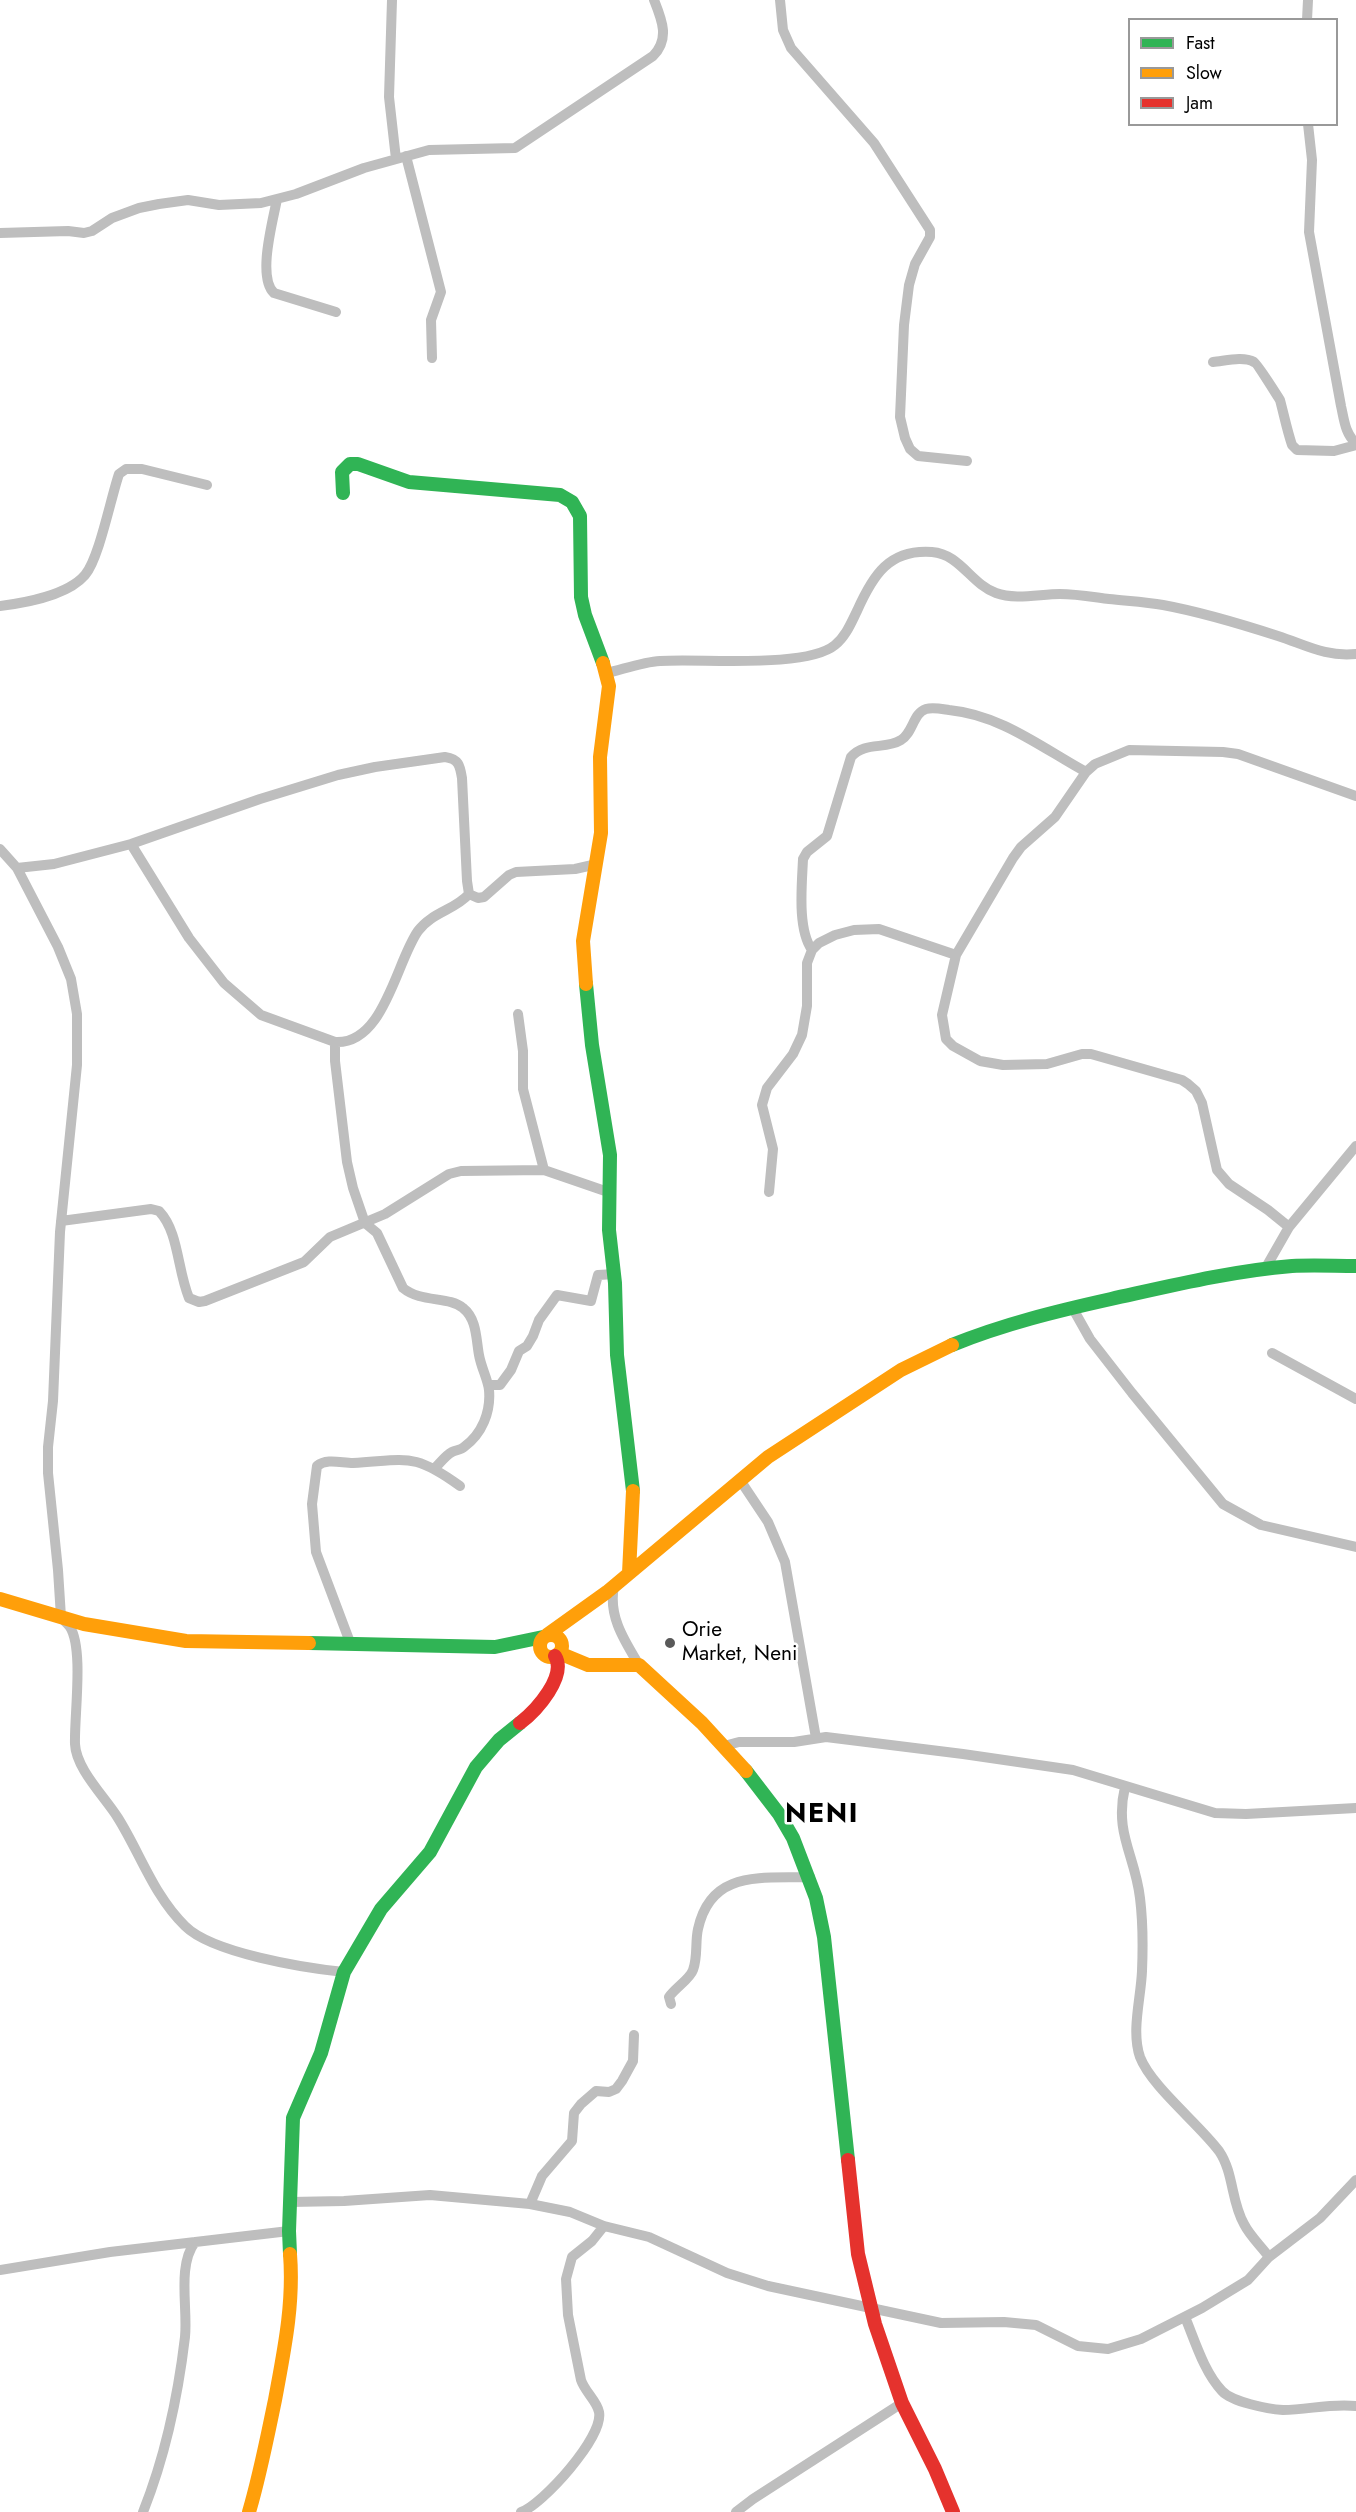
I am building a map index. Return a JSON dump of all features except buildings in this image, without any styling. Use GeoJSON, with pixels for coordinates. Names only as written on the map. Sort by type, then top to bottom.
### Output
{"type":"FeatureCollection","features":[{"type":"Feature","properties":{"kind":"street"},"geometry":{"type":"LineString","coordinates":[[392,0],[389,97],[401,157],[441,292],[431,320],[432,358]]}},
{"type":"Feature","properties":{"kind":"street"},"geometry":{"type":"LineString","coordinates":[[0,233],[68,231],[84,233],[92,231],[112,218],[139,208],[159,204],[188,200],[219,205],[251,204],[277,199],[401,157],[429,150],[479,147],[508,149],[529,141],[653,56],[661,48],[664,36],[663,22],[654,0]]}},
{"type":"Feature","properties":{"kind":"street"},"geometry":{"type":"LineString","coordinates":[[780,0],[783,30],[791,48],[874,144],[930,230],[930,237],[915,264],[909,285],[904,325],[900,417],[910,449],[918,456],[967,461]]}},
{"type":"Feature","properties":{"kind":"street"},"geometry":{"type":"LineString","coordinates":[[1307,18],[1308,0]]}},
{"type":"Feature","properties":{"kind":"street"},"geometry":{"type":"LineString","coordinates":[[1213,363],[1244,360],[1255,362],[1279,399],[1292,445],[1297,450],[1334,451],[1356,444],[1346,429],[1309,232],[1312,160],[1308,126]]}},
{"type":"Feature","properties":{"kind":"street"},"geometry":{"type":"LineString","coordinates":[[277,199],[266,269],[270,288],[274,293],[336,312]]}},
{"type":"Feature","properties":{"kind":"street"},"geometry":{"type":"LineString","coordinates":[[343,493],[342,472],[350,464],[357,464],[409,482],[560,495],[567,498],[577,508],[580,516],[580,597],[607,674],[608,702],[600,757],[601,833],[583,941],[583,955],[592,1045],[610,1155],[609,1230],[615,1274],[617,1355],[634,1481],[629,1573]]}},
{"type":"Feature","properties":{"kind":"street"},"geometry":{"type":"LineString","coordinates":[[0,606],[34,600],[73,584],[85,575],[97,550],[119,474],[126,469],[142,469],[207,485]]}},
{"type":"Feature","properties":{"kind":"street"},"geometry":{"type":"LineString","coordinates":[[607,674],[659,661],[705,662],[801,657],[822,652],[835,645],[848,630],[870,585],[881,570],[898,557],[916,552],[935,552],[949,556],[979,583],[997,593],[1020,596],[1062,594],[1164,605],[1278,636],[1323,653],[1356,654]]}},
{"type":"Feature","properties":{"kind":"street"},"geometry":{"type":"LineString","coordinates":[[812,950],[807,943],[804,928],[803,859],[807,852],[827,836],[851,757],[861,748],[891,745],[901,740],[909,734],[919,713],[926,709],[936,708],[975,715],[1001,724],[1054,751],[1086,772]]}},
{"type":"Feature","properties":{"kind":"street"},"geometry":{"type":"LineString","coordinates":[[1289,1227],[1229,1184],[1217,1170],[1202,1103],[1196,1091],[1182,1080],[1091,1054],[1047,1064],[1003,1065],[980,1061],[953,1046],[946,1039],[942,1015],[956,955],[1013,858],[1055,817],[1086,772],[1095,764],[1128,750],[1223,752],[1274,765],[1356,796]]}},
{"type":"Feature","properties":{"kind":"street"},"geometry":{"type":"LineString","coordinates":[[17,868],[54,864],[131,844],[260,799],[338,776],[375,767],[445,757],[453,758],[459,764],[462,778],[469,894]]}},
{"type":"Feature","properties":{"kind":"street"},"geometry":{"type":"LineString","coordinates":[[131,844],[189,938],[224,983],[261,1015],[335,1042],[356,1039],[367,1029],[397,977],[417,932],[428,918],[458,904],[469,894]]}},
{"type":"Feature","properties":{"kind":"street"},"geometry":{"type":"LineString","coordinates":[[0,849],[17,868],[66,968],[71,979],[77,1014],[72,1122],[61,1221],[53,1401],[48,1447],[48,1473],[61,1617],[70,1627],[74,1638],[78,1702],[75,1744],[77,1756],[83,1770],[129,1836],[165,1901],[183,1924],[197,1937],[264,1958],[344,1972]]}},
{"type":"Feature","properties":{"kind":"street"},"geometry":{"type":"LineString","coordinates":[[469,894],[478,898],[484,897],[509,875],[516,872],[574,869],[597,864]]}},
{"type":"Feature","properties":{"kind":"street"},"geometry":{"type":"LineString","coordinates":[[769,1192],[773,1149],[762,1105],[767,1088],[793,1054],[802,1035],[807,1006],[807,963],[812,950],[819,943],[835,935],[854,930],[879,929],[956,955]]}},
{"type":"Feature","properties":{"kind":"street"},"geometry":{"type":"LineString","coordinates":[[518,1014],[523,1051],[523,1089],[544,1170]]}},
{"type":"Feature","properties":{"kind":"street"},"geometry":{"type":"LineString","coordinates":[[335,1042],[336,1073],[346,1162],[365,1222],[377,1233],[403,1288],[410,1293],[432,1300],[457,1304],[470,1314],[474,1324],[481,1371],[488,1385],[487,1416],[478,1434],[463,1448],[451,1452],[435,1468]]}},
{"type":"Feature","properties":{"kind":"street"},"geometry":{"type":"LineString","coordinates":[[1264,1269],[1289,1227],[1356,1146]]}},
{"type":"Feature","properties":{"kind":"street"},"geometry":{"type":"LineString","coordinates":[[61,1221],[141,1210],[159,1211],[173,1233],[181,1279],[189,1298],[199,1302],[304,1262],[330,1237],[385,1214],[449,1174],[477,1170],[544,1170],[608,1192]]}},
{"type":"Feature","properties":{"kind":"street"},"geometry":{"type":"LineString","coordinates":[[495,1647],[513,1645],[545,1636],[573,1618],[768,1457],[873,1387],[920,1360],[981,1333],[1072,1307],[1264,1269],[1294,1266],[1356,1266]]}},
{"type":"Feature","properties":{"kind":"street"},"geometry":{"type":"LineString","coordinates":[[488,1385],[500,1385],[506,1378],[519,1351],[527,1346],[539,1320],[557,1295],[591,1301],[598,1275],[615,1274]]}},
{"type":"Feature","properties":{"kind":"street"},"geometry":{"type":"LineString","coordinates":[[1072,1307],[1090,1339],[1222,1504],[1261,1525],[1356,1547]]}},
{"type":"Feature","properties":{"kind":"street"},"geometry":{"type":"LineString","coordinates":[[1272,1353],[1356,1399]]}},
{"type":"Feature","properties":{"kind":"street"},"geometry":{"type":"LineString","coordinates":[[351,1645],[316,1552],[312,1504],[317,1466],[327,1461],[351,1463],[402,1458],[435,1468],[460,1486]]}},
{"type":"Feature","properties":{"kind":"street"},"geometry":{"type":"LineString","coordinates":[[740,1480],[768,1522],[785,1562],[816,1738]]}},
{"type":"Feature","properties":{"kind":"street"},"geometry":{"type":"LineString","coordinates":[[614,1586],[613,1610],[621,1633],[639,1665],[724,1746],[753,1779],[792,1837],[810,1877],[819,1903],[829,1973],[858,2254],[872,2310],[902,2403],[935,2469],[953,2512]]}},
{"type":"Feature","properties":{"kind":"street"},"geometry":{"type":"LineString","coordinates":[[0,1599],[117,1631],[186,1641],[495,1647],[555,1652]]}},
{"type":"Feature","properties":{"kind":"street"},"geometry":{"type":"LineString","coordinates":[[555,1652],[573,1618]]}},
{"type":"Feature","properties":{"kind":"street"},"geometry":{"type":"LineString","coordinates":[[545,1636],[539,1647],[555,1652],[578,1664],[639,1665]]}},
{"type":"Feature","properties":{"kind":"street"},"geometry":{"type":"LineString","coordinates":[[249,2512],[266,2443],[287,2338],[292,2278],[289,2231],[293,2118],[321,2053],[344,1972],[381,1909],[430,1852],[476,1767],[499,1740],[528,1717],[544,1698],[559,1672],[555,1652],[559,1637],[545,1636]]}},
{"type":"Feature","properties":{"kind":"street"},"geometry":{"type":"LineString","coordinates":[[724,1746],[739,1742],[794,1742],[826,1737],[1073,1770],[1215,1813],[1246,1814],[1356,1808]]}},
{"type":"Feature","properties":{"kind":"street"},"geometry":{"type":"LineString","coordinates":[[1125,1787],[1120,1806],[1121,1824],[1140,1897],[1142,1926],[1142,1969],[1137,2034],[1141,2058],[1157,2082],[1220,2153],[1244,2224],[1269,2257]]}},
{"type":"Feature","properties":{"kind":"street"},"geometry":{"type":"LineString","coordinates":[[671,2004],[669,1997],[693,1972],[702,1914],[709,1900],[719,1890],[731,1882],[746,1879],[810,1877]]}},
{"type":"Feature","properties":{"kind":"street"},"geometry":{"type":"LineString","coordinates":[[530,2204],[542,2176],[572,2140],[574,2113],[580,2104],[596,2091],[609,2092],[616,2089],[622,2081],[633,2061],[634,2035]]}},
{"type":"Feature","properties":{"kind":"street"},"geometry":{"type":"LineString","coordinates":[[290,2202],[430,2195],[530,2204],[570,2212],[604,2226],[649,2237],[727,2273],[768,2286],[941,2324],[1004,2322],[1036,2325],[1078,2346],[1108,2349],[1141,2339],[1185,2317],[1248,2280],[1269,2257],[1320,2218],[1356,2180]]}},
{"type":"Feature","properties":{"kind":"street"},"geometry":{"type":"LineString","coordinates":[[521,2512],[539,2502],[574,2465],[598,2426],[599,2412],[581,2380],[568,2315],[565,2286],[572,2257],[592,2241],[604,2226]]}},
{"type":"Feature","properties":{"kind":"street"},"geometry":{"type":"LineString","coordinates":[[0,2270],[110,2252],[289,2231]]}},
{"type":"Feature","properties":{"kind":"street"},"geometry":{"type":"LineString","coordinates":[[143,2512],[155,2484],[179,2373],[187,2310],[185,2265],[195,2242]]}},
{"type":"Feature","properties":{"kind":"street"},"geometry":{"type":"LineString","coordinates":[[167,2246],[185,2265]]}},
{"type":"Feature","properties":{"kind":"street"},"geometry":{"type":"LineString","coordinates":[[1185,2317],[1212,2378],[1223,2393],[1233,2398],[1283,2410],[1335,2404],[1356,2406]]}},
{"type":"Feature","properties":{"kind":"street"},"geometry":{"type":"LineString","coordinates":[[736,2512],[902,2403]]}},
{"type":"Feature","properties":{"kind":"traffic: fast"},"geometry":{"type":"LineString","coordinates":[[343,493],[342,472],[350,464],[358,464],[409,482],[560,495],[572,502],[580,516],[581,597],[585,615],[603,663]]}},
{"type":"Feature","properties":{"kind":"traffic: fast"},"geometry":{"type":"LineString","coordinates":[[586,984],[592,1045],[610,1155],[609,1230],[615,1283],[617,1355],[633,1491]]}},
{"type":"Feature","properties":{"kind":"traffic: fast"},"geometry":{"type":"LineString","coordinates":[[952,1345],[1011,1324],[1051,1313],[1246,1271],[1292,1266],[1356,1266]]}},
{"type":"Feature","properties":{"kind":"traffic: fast"},"geometry":{"type":"LineString","coordinates":[[309,1643],[495,1647],[543,1637]]}},
{"type":"Feature","properties":{"kind":"traffic: fast"},"geometry":{"type":"LineString","coordinates":[[290,2254],[293,2118],[321,2053],[344,1972],[381,1909],[430,1852],[476,1767],[499,1740],[520,1723]]}},
{"type":"Feature","properties":{"kind":"traffic: fast"},"geometry":{"type":"LineString","coordinates":[[746,1771],[779,1814],[793,1838],[816,1898],[824,1937],[848,2160]]}},
{"type":"Feature","properties":{"kind":"traffic: slow"},"geometry":{"type":"LineString","coordinates":[[586,984],[583,941],[601,833],[600,757],[609,686],[603,663]]}},
{"type":"Feature","properties":{"kind":"traffic: slow"},"geometry":{"type":"LineString","coordinates":[[547,1635],[607,1592],[768,1457],[901,1370],[952,1345]]}},
{"type":"Feature","properties":{"kind":"traffic: slow"},"geometry":{"type":"LineString","coordinates":[[629,1573],[633,1491]]}},
{"type":"Feature","properties":{"kind":"traffic: slow"},"geometry":{"type":"LineString","coordinates":[[0,1599],[84,1624],[186,1641],[309,1643]]}},
{"type":"Feature","properties":{"kind":"traffic: slow"},"geometry":{"type":"LineString","coordinates":[[547,1635],[555,1635],[562,1642],[562,1646],[562,1650],[555,1657],[547,1657],[540,1650],[540,1642],[547,1635]]}},
{"type":"Feature","properties":{"kind":"traffic: slow"},"geometry":{"type":"LineString","coordinates":[[559,1653],[588,1665],[639,1665],[702,1723],[746,1771]]}},
{"type":"Feature","properties":{"kind":"traffic: slow"},"geometry":{"type":"LineString","coordinates":[[249,2512],[257,2484],[285,2345],[291,2291],[290,2254]]}},
{"type":"Feature","properties":{"kind":"traffic: jam"},"geometry":{"type":"LineString","coordinates":[[520,1723],[542,1701],[554,1683],[558,1664],[555,1656]]}},
{"type":"Feature","properties":{"kind":"traffic: jam"},"geometry":{"type":"LineString","coordinates":[[848,2160],[858,2254],[875,2324],[902,2403],[935,2469],[953,2512]]}},
{"type":"Feature","properties":{"kind":"place","name":"Orie Market, Neni"},"geometry":{"type":"Point","coordinates":[670,1643]}},
{"type":"Feature","properties":{"kind":"district","name":"NENI"},"geometry":{"type":"Point","coordinates":[822,1815]}}]}
